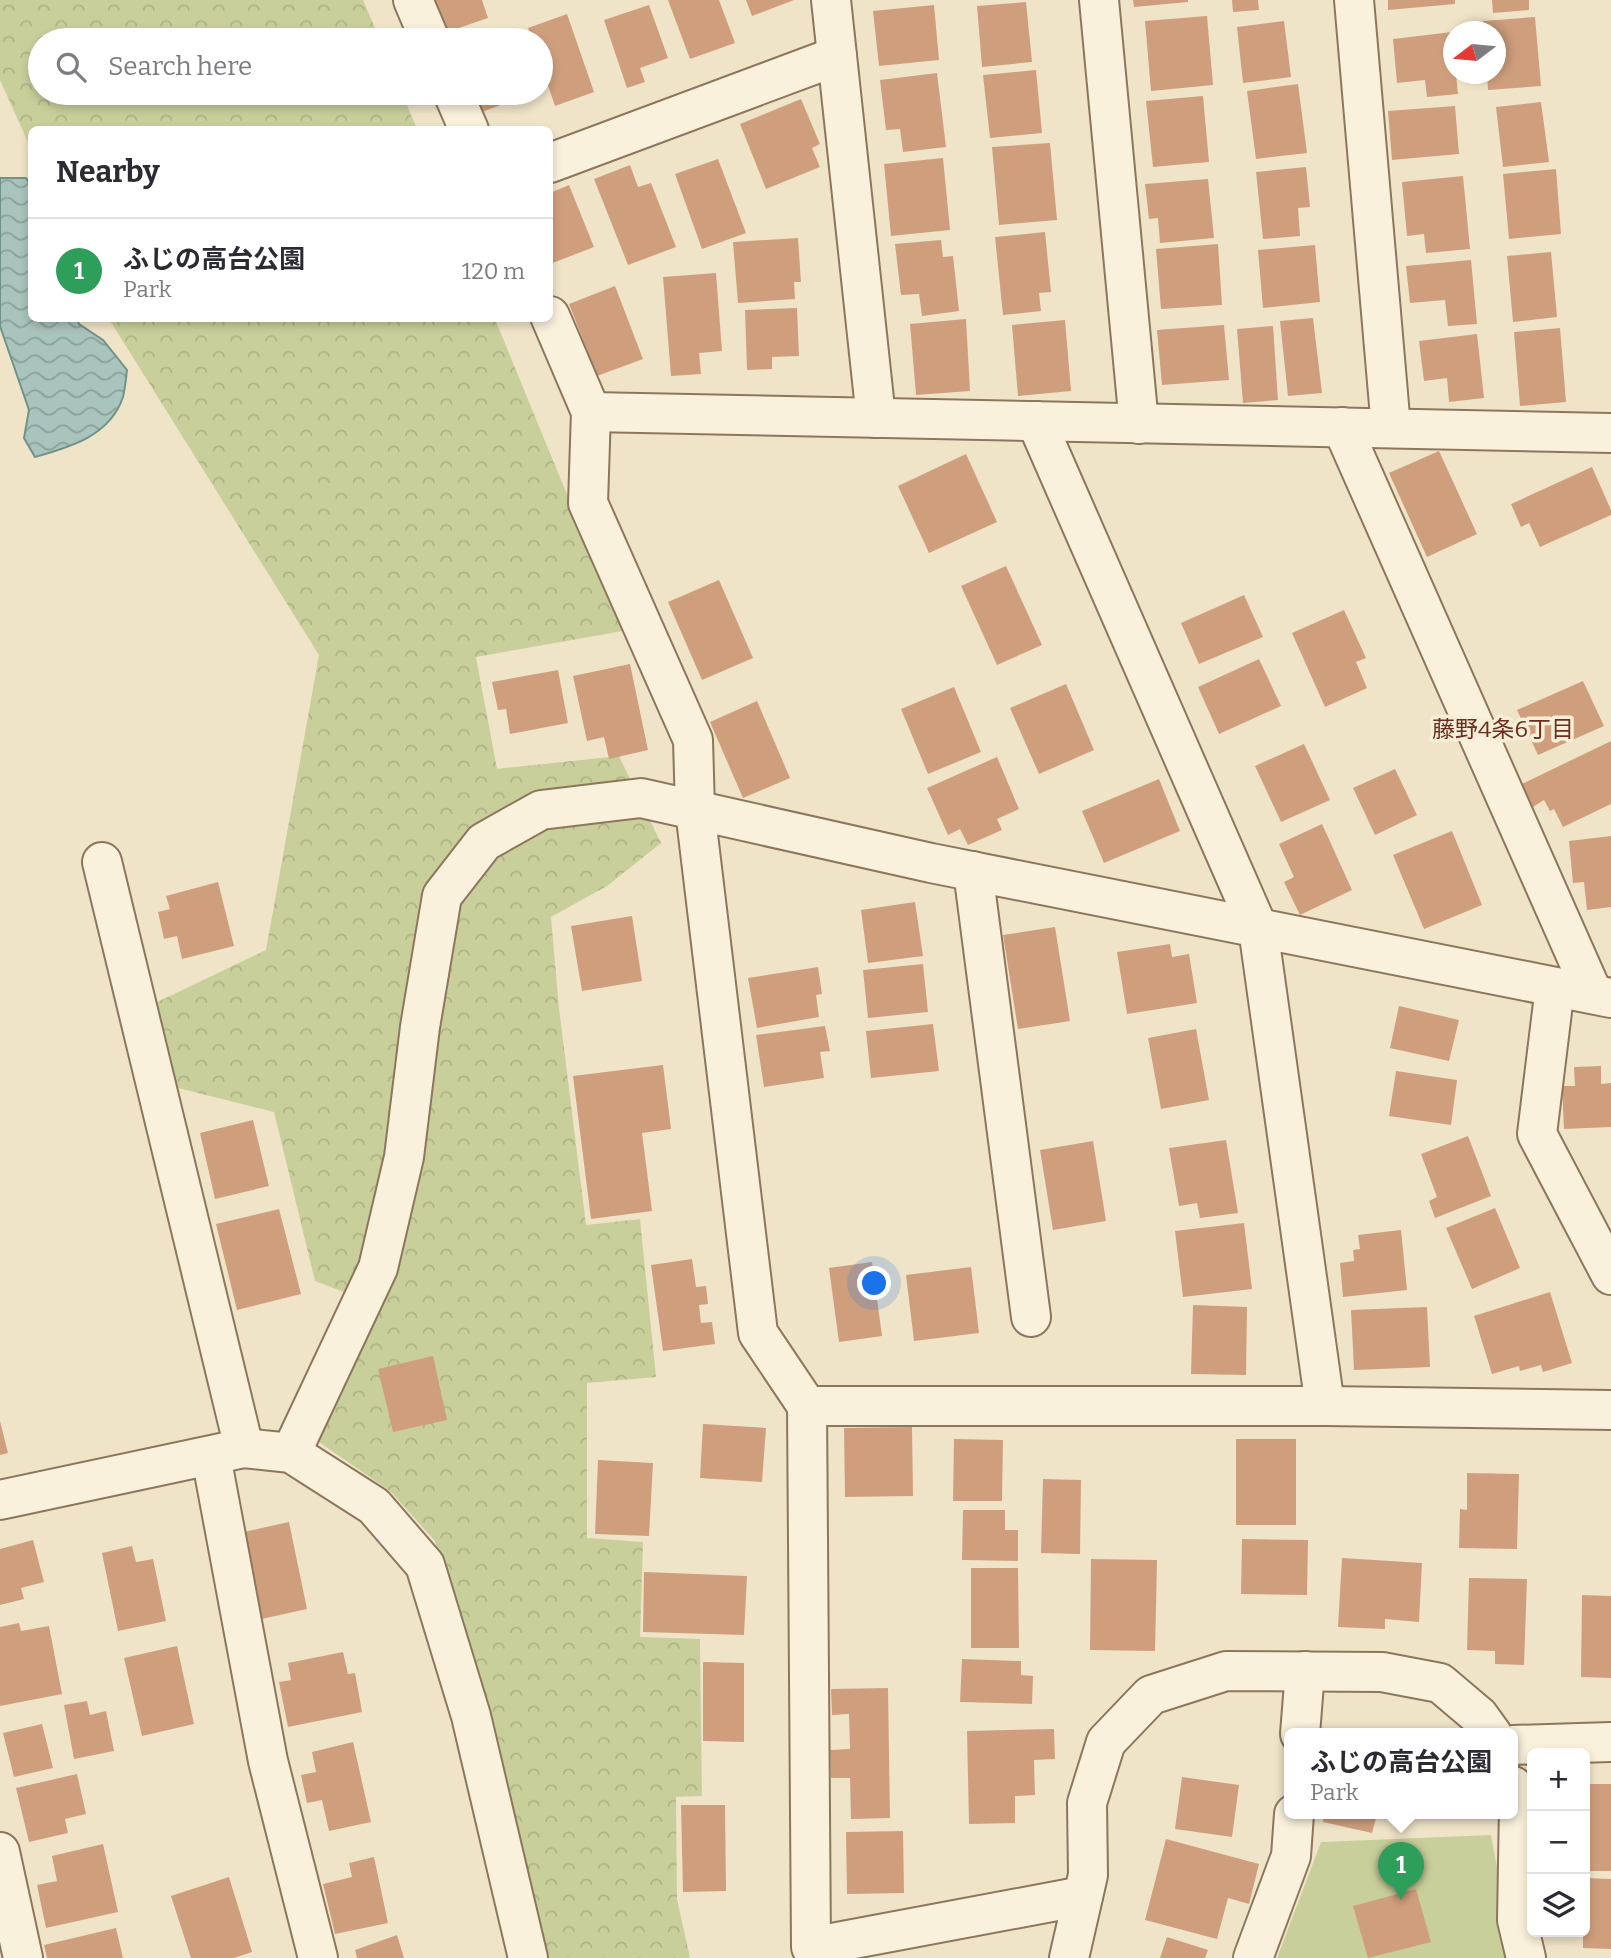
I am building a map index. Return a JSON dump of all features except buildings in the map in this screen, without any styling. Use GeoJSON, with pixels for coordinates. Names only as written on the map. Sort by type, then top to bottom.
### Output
{"type":"FeatureCollection","features":[{"type":"Feature","properties":{"kind":"street"},"geometry":{"type":"LineString","coordinates":[[413,0],[425,28]]}},
{"type":"Feature","properties":{"kind":"street"},"geometry":{"type":"LineString","coordinates":[[831,0],[876,418]]}},
{"type":"Feature","properties":{"kind":"street"},"geometry":{"type":"LineString","coordinates":[[1099,0],[1139,424]]}},
{"type":"Feature","properties":{"kind":"street"},"geometry":{"type":"LineString","coordinates":[[1354,0],[1391,428]]}},
{"type":"Feature","properties":{"kind":"street"},"geometry":{"type":"LineString","coordinates":[[553,162],[837,56]]}},
{"type":"Feature","properties":{"kind":"street"},"geometry":{"type":"LineString","coordinates":[[458,105],[466,126]]}},
{"type":"Feature","properties":{"kind":"street"},"geometry":{"type":"LineString","coordinates":[[553,322],[592,412],[588,502],[693,740],[695,810],[758,1333],[807,1406],[811,1947],[1083,1896]]}},
{"type":"Feature","properties":{"kind":"street"},"geometry":{"type":"LineString","coordinates":[[592,412],[1611,433]]}},
{"type":"Feature","properties":{"kind":"street"},"geometry":{"type":"LineString","coordinates":[[1035,421],[1258,928],[1325,1406]]}},
{"type":"Feature","properties":{"kind":"street"},"geometry":{"type":"LineString","coordinates":[[1342,428],[1602,996]]}},
{"type":"Feature","properties":{"kind":"street"},"geometry":{"type":"LineString","coordinates":[[291,1453],[378,1268],[404,1157],[420,1027],[442,896],[484,842],[541,810],[641,798],[973,871],[1602,996]]}},
{"type":"Feature","properties":{"kind":"street"},"geometry":{"type":"LineString","coordinates":[[102,862],[228,1452],[268,1761],[318,1958]]}},
{"type":"Feature","properties":{"kind":"street"},"geometry":{"type":"LineString","coordinates":[[973,871],[1031,1317]]}},
{"type":"Feature","properties":{"kind":"street"},"geometry":{"type":"LineString","coordinates":[[1555,987],[1537,1134],[1609,1268]]}},
{"type":"Feature","properties":{"kind":"street"},"geometry":{"type":"LineString","coordinates":[[807,1406],[1325,1406],[1611,1410]]}},
{"type":"Feature","properties":{"kind":"street"},"geometry":{"type":"LineString","coordinates":[[0,1500],[228,1452],[291,1453],[374,1506],[425,1565],[471,1716],[528,1958]]}},
{"type":"Feature","properties":{"kind":"street"},"geometry":{"type":"LineString","coordinates":[[1069,1958],[1088,1875],[1087,1803],[1106,1742],[1151,1695],[1226,1671],[1382,1672],[1440,1683],[1479,1717],[1487,1728]]}},
{"type":"Feature","properties":{"kind":"street"},"geometry":{"type":"LineString","coordinates":[[1300,1728],[1305,1671]]}},
{"type":"Feature","properties":{"kind":"street"},"geometry":{"type":"LineString","coordinates":[[1518,1745],[1611,1742]]}},
{"type":"Feature","properties":{"kind":"street"},"geometry":{"type":"LineString","coordinates":[[1518,1803],[1517,1920],[1526,1958]]}},
{"type":"Feature","properties":{"kind":"street"},"geometry":{"type":"LineString","coordinates":[[1252,1958],[1291,1856],[1294,1819]]}},
{"type":"Feature","properties":{"kind":"street"},"geometry":{"type":"LineString","coordinates":[[0,1852],[23,1958]]}},
{"type":"Feature","properties":{"kind":"green space"},"geometry":{"type":"Polygon","coordinates":[[[0,0],[363,0],[375,28],[28,28],[28,105],[407,105],[416,126],[28,126],[28,142],[0,80],[0,0]]]}},
{"type":"Feature","properties":{"kind":"green space"},"geometry":{"type":"Polygon","coordinates":[[[111,322],[496,322],[623,631],[476,657],[497,769],[619,756],[661,843],[607,886],[551,917],[559,1008],[586,1225],[640,1219],[656,1377],[587,1383],[587,1538],[643,1542],[640,1637],[700,1639],[702,1796],[676,1797],[677,1899],[690,1958],[546,1958],[435,1541],[390,1491],[313,1438],[378,1305],[315,1281],[274,1112],[170,1086],[151,1005],[266,950],[319,655],[111,322]]]}},
{"type":"Feature","properties":{"kind":"green space"},"geometry":{"type":"Polygon","coordinates":[[[1491,1835],[1514,1958],[1277,1958],[1321,1842],[1491,1835]]]}},
{"type":"Feature","properties":{"kind":"water"},"geometry":{"type":"Polygon","coordinates":[[[0,178],[26,178],[28,322],[78,322],[103,340],[127,370],[123,397],[109,421],[75,444],[35,457],[24,438],[29,410],[0,326],[0,178]]]}},
{"type":"Feature","properties":{"kind":"place","name":"ふじの高台公園"},"geometry":{"type":"Point","coordinates":[1401,1900]}},
{"type":"Feature","properties":{"kind":"district","name":"藤野4条6丁目"},"geometry":{"type":"Point","coordinates":[1503,729]}}]}
